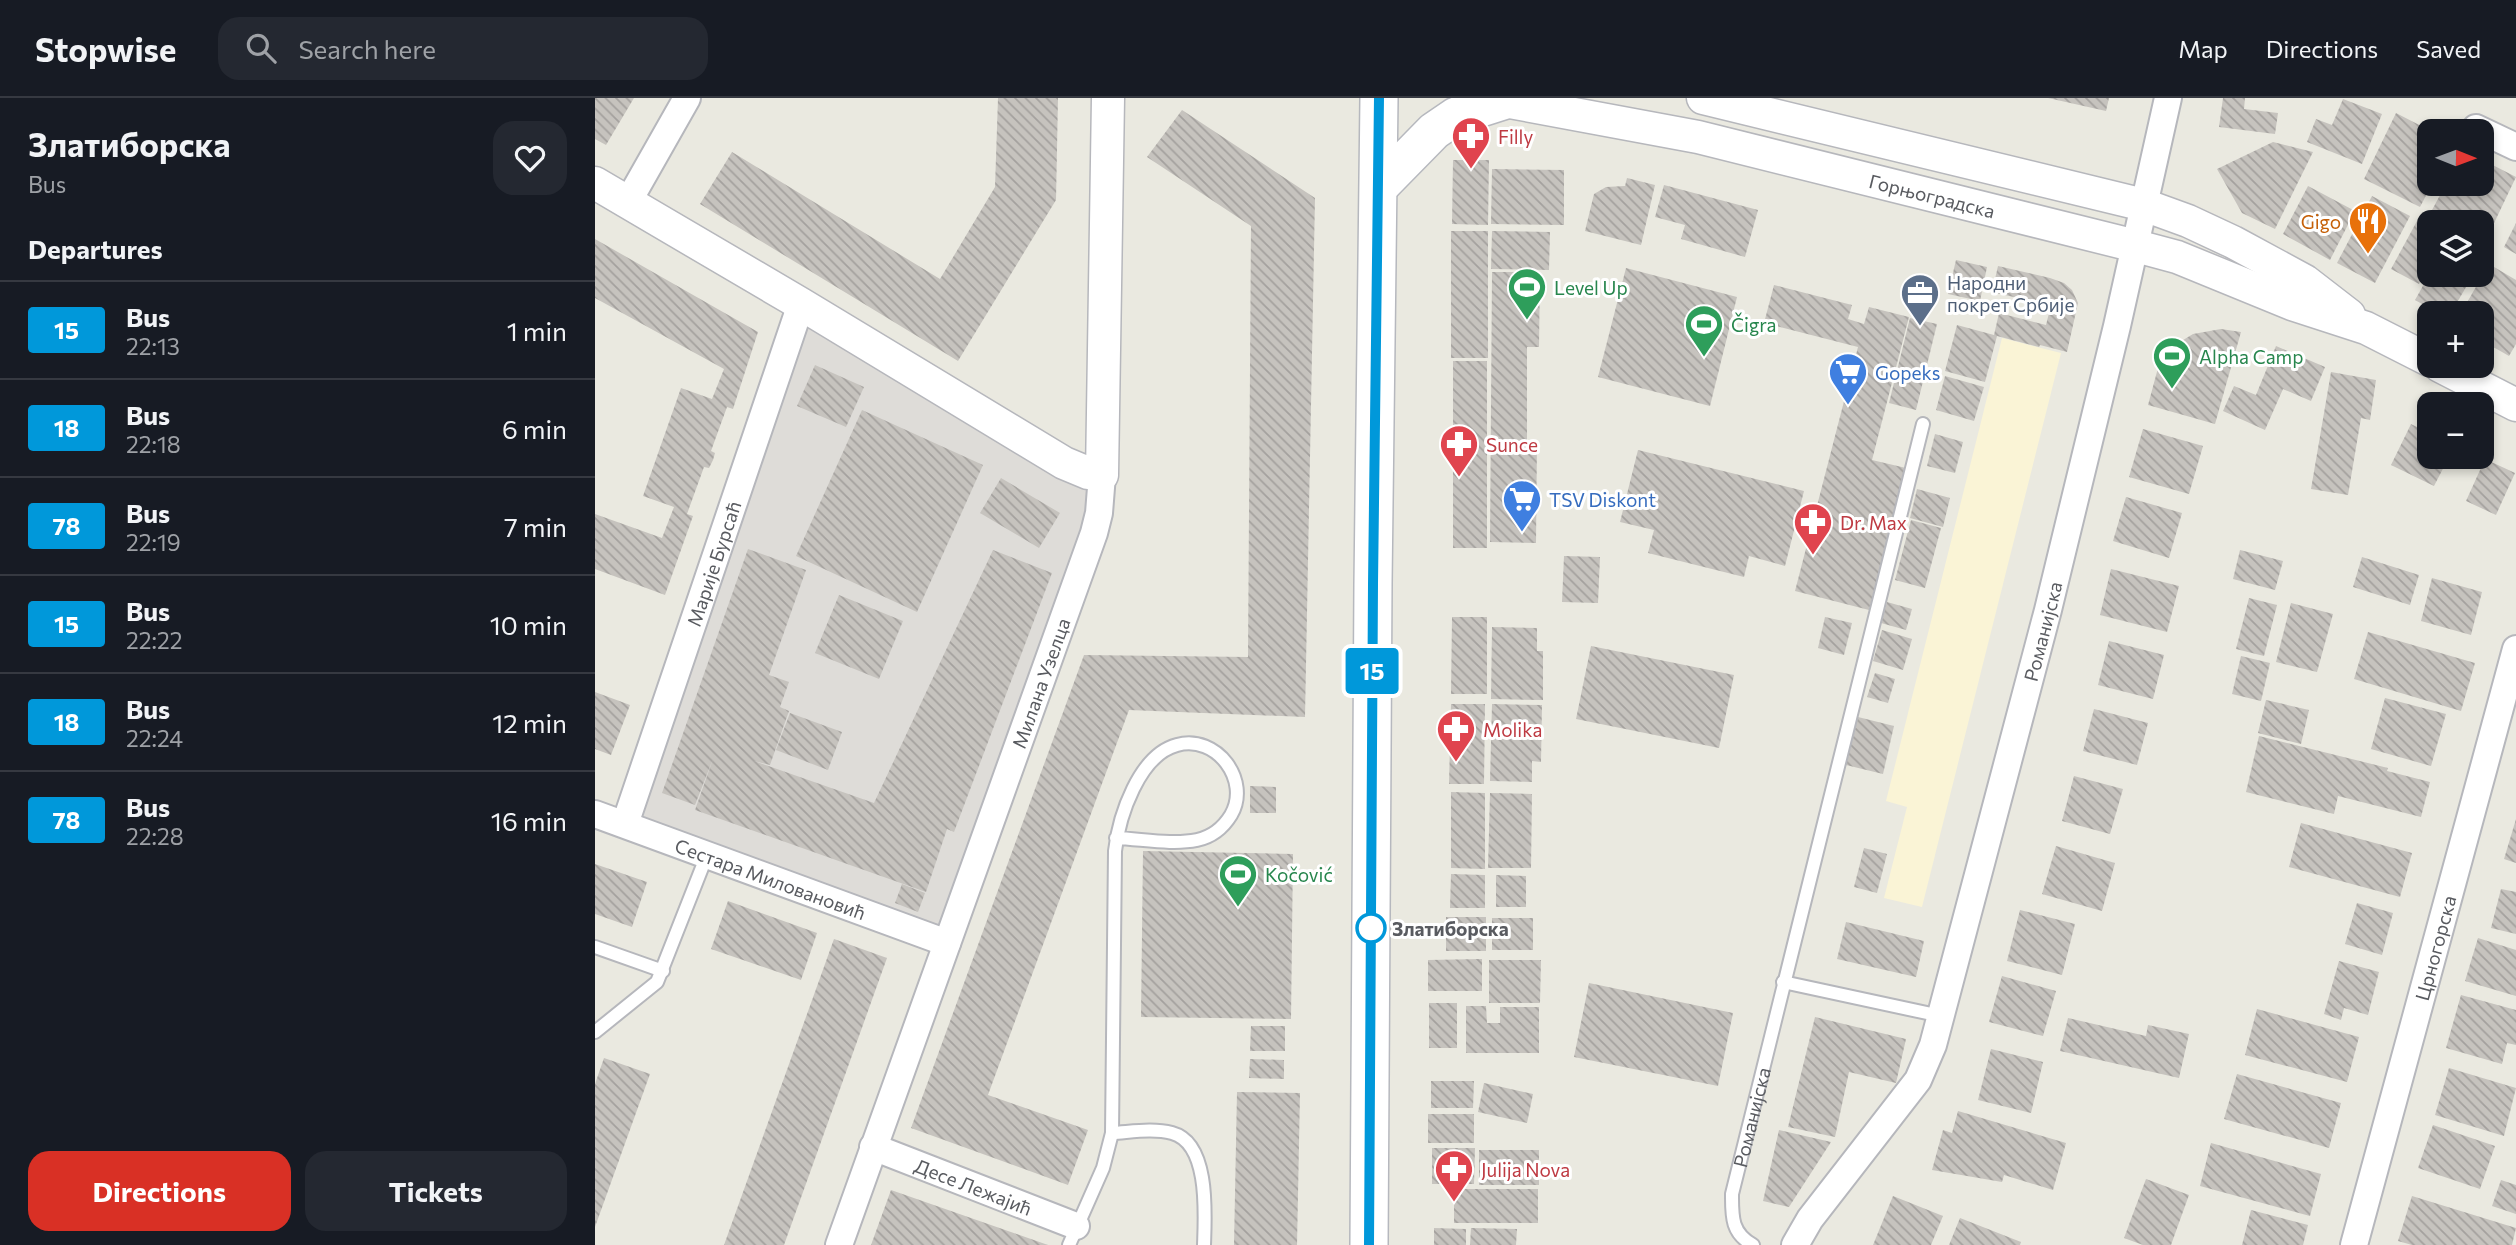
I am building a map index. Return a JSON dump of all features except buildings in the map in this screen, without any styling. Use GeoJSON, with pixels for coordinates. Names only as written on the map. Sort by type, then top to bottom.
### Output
{"type":"FeatureCollection","features":[{"type":"Feature","properties":{"kind":"main road"},"geometry":{"type":"LineString","coordinates":[[1369,1245],[1373,576],[1380,98]]}},
{"type":"Feature","properties":{"kind":"main road"},"geometry":{"type":"LineString","coordinates":[[1380,186],[1434,131],[1456,116],[1495,99]]}},
{"type":"Feature","properties":{"kind":"street"},"geometry":{"type":"LineString","coordinates":[[628,202],[687,98]]}},
{"type":"Feature","properties":{"kind":"street","name":"Милана Узелца"},"geometry":{"type":"LineString","coordinates":[[839,1245],[1099,513],[1102,475],[1108,98]]}},
{"type":"Feature","properties":{"kind":"street","name":"Горњоградска"},"geometry":{"type":"LineString","coordinates":[[1703,98],[2144,205],[2188,221],[2233,242],[2305,281],[2366,328]]}},
{"type":"Feature","properties":{"kind":"street","name":"Романијска"},"geometry":{"type":"LineString","coordinates":[[1795,1245],[1810,1219],[1918,1080],[1933,1045],[2048,610],[2136,246],[2168,98]]}},
{"type":"Feature","properties":{"kind":"street","name":"Горњоградска"},"geometry":{"type":"LineString","coordinates":[[1495,99],[1698,137],[2177,257],[2292,304],[2366,328],[2417,354]]}},
{"type":"Feature","properties":{"kind":"street"},"geometry":{"type":"LineString","coordinates":[[2494,137],[2516,147]]}},
{"type":"Feature","properties":{"kind":"street"},"geometry":{"type":"LineString","coordinates":[[595,183],[1064,463],[1088,473],[1102,475]]}},
{"type":"Feature","properties":{"kind":"street","name":"Марије Бурсаћ"},"geometry":{"type":"LineString","coordinates":[[625,824],[801,304]]}},
{"type":"Feature","properties":{"kind":"street"},"geometry":{"type":"LineString","coordinates":[[2463,378],[2516,405]]}},
{"type":"Feature","properties":{"kind":"street","name":"Црногорска"},"geometry":{"type":"LineString","coordinates":[[2354,1245],[2516,649]]}},
{"type":"Feature","properties":{"kind":"street","name":"Сестара Миловановић"},"geometry":{"type":"LineString","coordinates":[[595,814],[947,943]]}},
{"type":"Feature","properties":{"kind":"street","name":"Десе Лежајић"},"geometry":{"type":"LineString","coordinates":[[873,1147],[1072,1235]]}},
{"type":"Feature","properties":{"kind":"lane","name":"Романијска"},"geometry":{"type":"LineString","coordinates":[[1753,1245],[1743,1240],[1736,1229],[1732,1194],[1923,424]]}},
{"type":"Feature","properties":{"kind":"lane"},"geometry":{"type":"LineString","coordinates":[[1072,1235],[1103,1168],[1112,1133],[1116,838],[1130,796],[1150,763],[1163,751],[1178,744],[1195,743],[1212,749],[1225,760],[1234,774],[1237,791],[1235,808],[1226,823],[1213,834],[1196,840],[1116,838]]}},
{"type":"Feature","properties":{"kind":"lane"},"geometry":{"type":"LineString","coordinates":[[595,1032],[657,982],[708,855]]}},
{"type":"Feature","properties":{"kind":"lane"},"geometry":{"type":"LineString","coordinates":[[595,947],[663,971]]}},
{"type":"Feature","properties":{"kind":"lane"},"geometry":{"type":"LineString","coordinates":[[1783,982],[1941,1016]]}},
{"type":"Feature","properties":{"kind":"lane"},"geometry":{"type":"LineString","coordinates":[[1112,1133],[1164,1132],[1181,1136],[1187,1142],[1200,1167],[1204,1186],[1204,1245]]}},
{"type":"Feature","properties":{"kind":"shaded area"},"geometry":{"type":"Polygon","coordinates":[[[801,304],[1102,475],[947,943],[625,824],[801,304]]]}},
{"type":"Feature","properties":{"kind":"shaded area"},"geometry":{"type":"Polygon","coordinates":[[[2002,338],[2061,353],[1922,907],[1884,898],[1907,807],[1886,801],[2002,338]]]}},
{"type":"Feature","properties":{"kind":"bus line","name":"15"},"geometry":{"type":"LineString","coordinates":[[1369,1245],[1379,98]]}},
{"type":"Feature","properties":{"kind":"place","name":"Filly"},"geometry":{"type":"Point","coordinates":[1471,170]}},
{"type":"Feature","properties":{"kind":"place","name":"Gigo"},"geometry":{"type":"Point","coordinates":[2368,255]}},
{"type":"Feature","properties":{"kind":"place","name":"Level Up"},"geometry":{"type":"Point","coordinates":[1527,321]}},
{"type":"Feature","properties":{"kind":"place","name":"Народни покрет Србије"},"geometry":{"type":"Point","coordinates":[1920,327]}},
{"type":"Feature","properties":{"kind":"place","name":"Čigra"},"geometry":{"type":"Point","coordinates":[1704,358]}},
{"type":"Feature","properties":{"kind":"place","name":"Alpha Camp"},"geometry":{"type":"Point","coordinates":[2172,390]}},
{"type":"Feature","properties":{"kind":"place","name":"Gopeks"},"geometry":{"type":"Point","coordinates":[1848,406]}},
{"type":"Feature","properties":{"kind":"place","name":"Sunce"},"geometry":{"type":"Point","coordinates":[1459,478]}},
{"type":"Feature","properties":{"kind":"place","name":"TSV Diskont"},"geometry":{"type":"Point","coordinates":[1522,533]}},
{"type":"Feature","properties":{"kind":"place","name":"Dr. Max"},"geometry":{"type":"Point","coordinates":[1813,556]}},
{"type":"Feature","properties":{"kind":"place","name":"Molika"},"geometry":{"type":"Point","coordinates":[1456,763]}},
{"type":"Feature","properties":{"kind":"place","name":"Kočović"},"geometry":{"type":"Point","coordinates":[1238,908]}},
{"type":"Feature","properties":{"kind":"place","name":"Златиборска"},"geometry":{"type":"Point","coordinates":[1371,928]}},
{"type":"Feature","properties":{"kind":"place","name":"Julija Nova"},"geometry":{"type":"Point","coordinates":[1454,1203]}}]}
